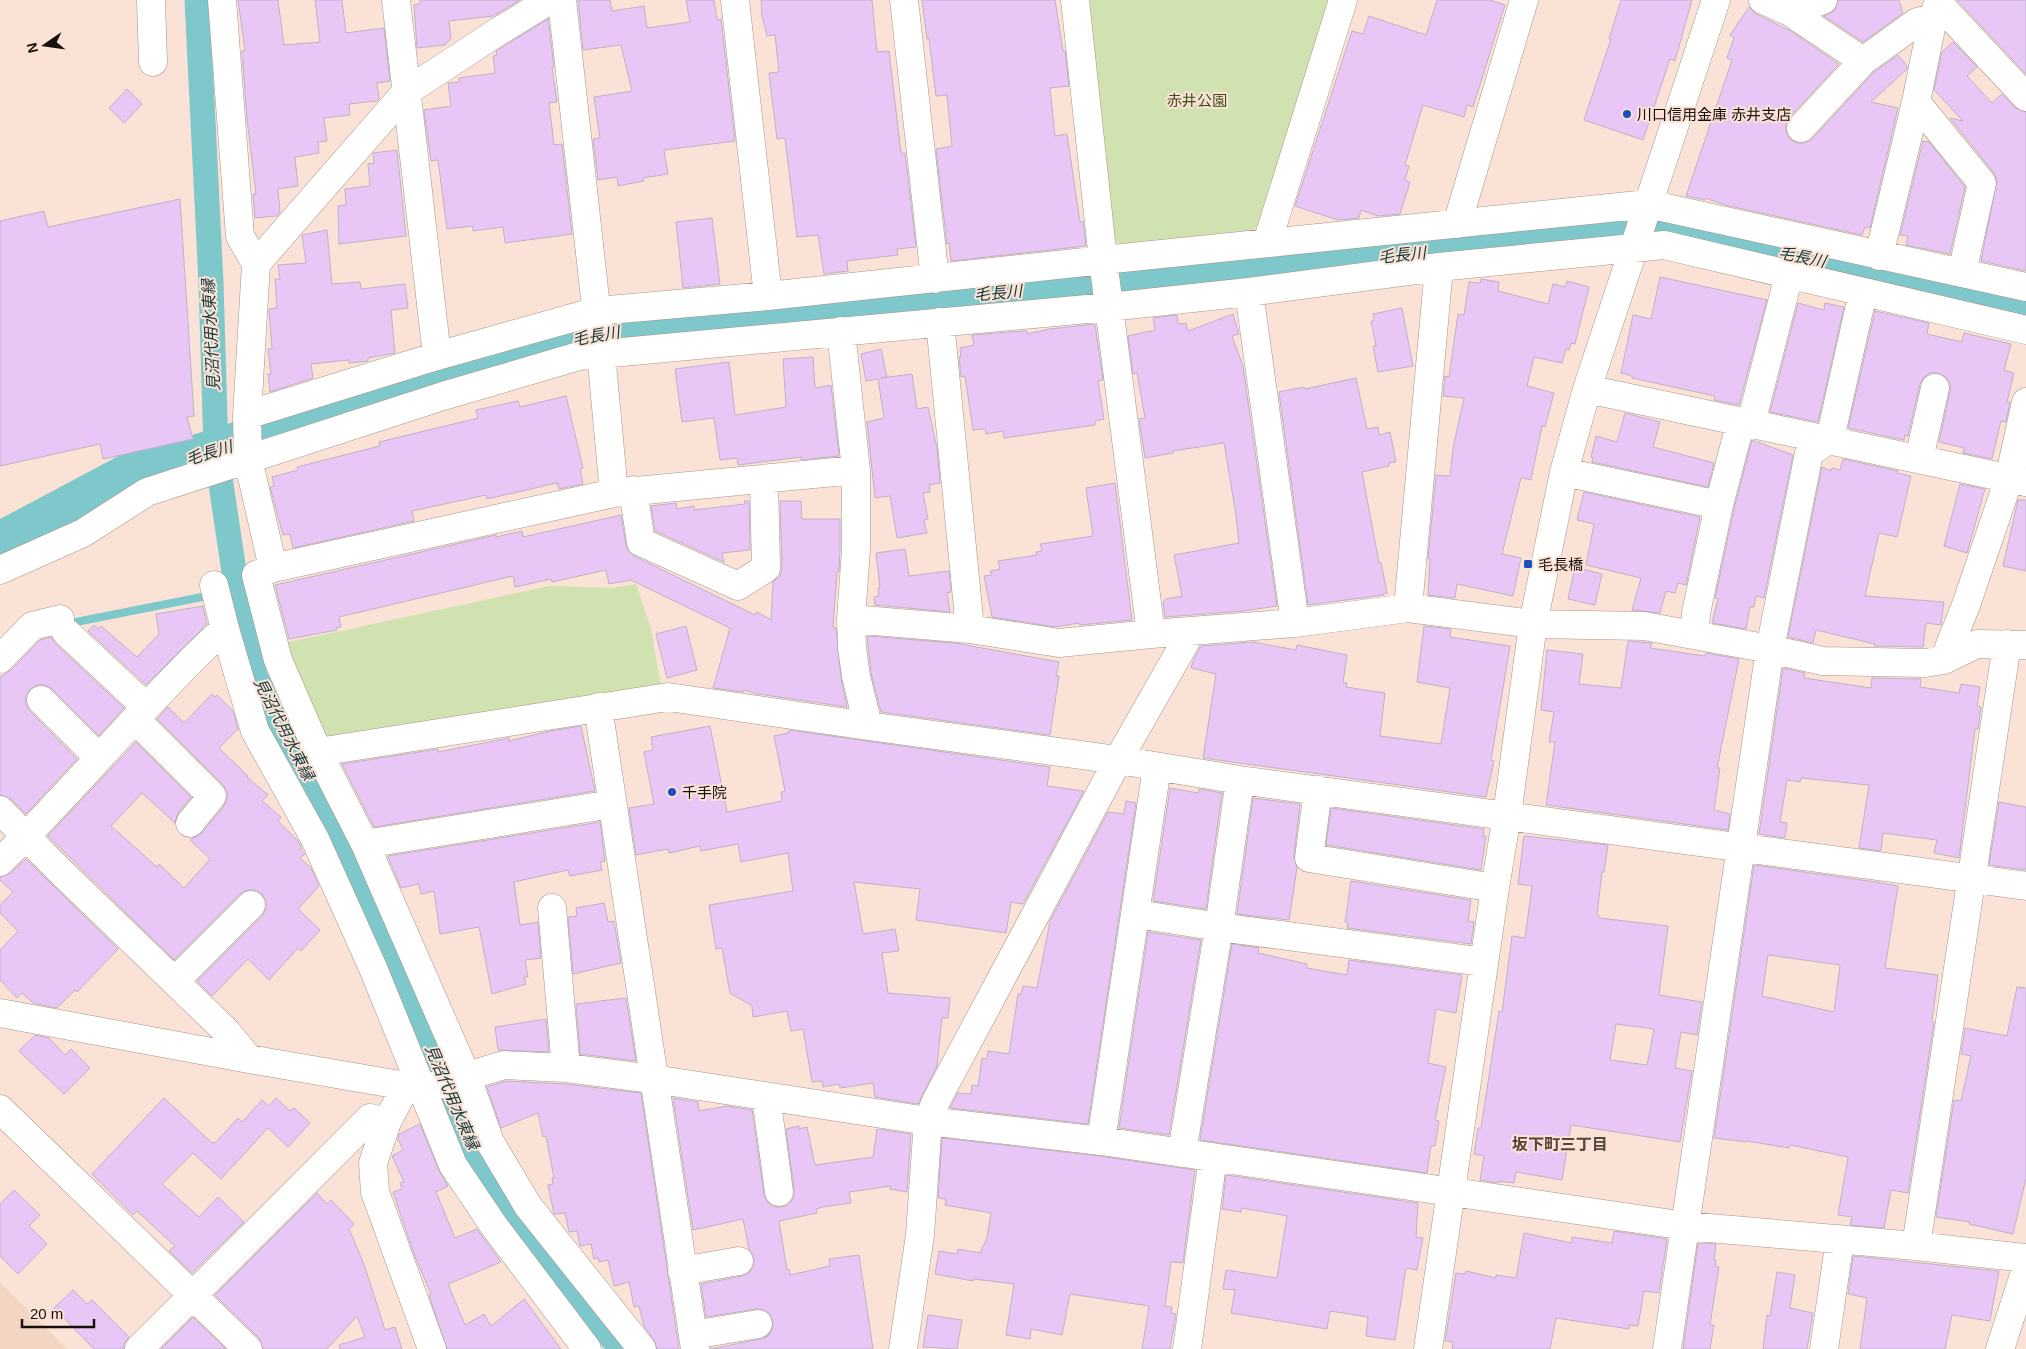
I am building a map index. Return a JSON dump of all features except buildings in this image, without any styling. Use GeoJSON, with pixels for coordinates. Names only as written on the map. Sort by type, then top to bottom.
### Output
{"type":"FeatureCollection","features":[{"type":"Feature","properties":{"kind":"street"},"geometry":{"type":"LineString","coordinates":[[151,0],[152,62]]}},
{"type":"Feature","properties":{"kind":"street"},"geometry":{"type":"LineString","coordinates":[[222,0],[240,236],[256,264],[247,415],[248,459],[274,568]]}},
{"type":"Feature","properties":{"kind":"street"},"geometry":{"type":"LineString","coordinates":[[396,0],[438,356]]}},
{"type":"Feature","properties":{"kind":"street"},"geometry":{"type":"LineString","coordinates":[[256,264],[406,92],[550,0]]}},
{"type":"Feature","properties":{"kind":"street"},"geometry":{"type":"LineString","coordinates":[[562,0],[602,353],[623,492],[641,542],[738,586],[766,568],[764,480]]}},
{"type":"Feature","properties":{"kind":"street"},"geometry":{"type":"LineString","coordinates":[[735,0],[768,296]]}},
{"type":"Feature","properties":{"kind":"street"},"geometry":{"type":"LineString","coordinates":[[904,0],[935,279]]}},
{"type":"Feature","properties":{"kind":"street"},"geometry":{"type":"LineString","coordinates":[[1076,0],[1103,260],[1151,634]]}},
{"type":"Feature","properties":{"kind":"street"},"geometry":{"type":"LineString","coordinates":[[1267,243],[1343,0]]}},
{"type":"Feature","properties":{"kind":"street"},"geometry":{"type":"LineString","coordinates":[[1457,224],[1524,0]]}},
{"type":"Feature","properties":{"kind":"street"},"geometry":{"type":"LineString","coordinates":[[1428,1349],[1495,888],[1508,815],[1533,624],[1564,472],[1587,389],[1716,0]]}},
{"type":"Feature","properties":{"kind":"street"},"geometry":{"type":"LineString","coordinates":[[1763,0],[1790,12],[1863,61]]}},
{"type":"Feature","properties":{"kind":"street"},"geometry":{"type":"LineString","coordinates":[[1790,12],[1823,0]]}},
{"type":"Feature","properties":{"kind":"street"},"geometry":{"type":"LineString","coordinates":[[1879,256],[1916,102],[1928,9]]}},
{"type":"Feature","properties":{"kind":"street"},"geometry":{"type":"LineString","coordinates":[[1801,128],[1863,61],[1928,9]]}},
{"type":"Feature","properties":{"kind":"street"},"geometry":{"type":"LineString","coordinates":[[1928,9],[2026,97]]}},
{"type":"Feature","properties":{"kind":"street"},"geometry":{"type":"LineString","coordinates":[[1916,102],[1982,183],[1962,273]]}},
{"type":"Feature","properties":{"kind":"street"},"geometry":{"type":"LineString","coordinates":[[247,415],[438,356],[597,310],[768,296],[1457,224],[1641,226],[1879,256],[2026,287]]}},
{"type":"Feature","properties":{"kind":"street"},"geometry":{"type":"LineString","coordinates":[[0,570],[82,533],[147,492],[452,393],[579,356],[1109,308],[1249,292],[1439,267],[1641,226]]}},
{"type":"Feature","properties":{"kind":"street"},"geometry":{"type":"LineString","coordinates":[[1641,226],[1664,245],[2026,330]]}},
{"type":"Feature","properties":{"kind":"street"},"geometry":{"type":"LineString","coordinates":[[1408,608],[1439,267]]}},
{"type":"Feature","properties":{"kind":"street"},"geometry":{"type":"LineString","coordinates":[[1695,634],[1696,613],[1719,505],[1746,422],[1789,275]]}},
{"type":"Feature","properties":{"kind":"street"},"geometry":{"type":"LineString","coordinates":[[1249,292],[1295,623]]}},
{"type":"Feature","properties":{"kind":"street"},"geometry":{"type":"LineString","coordinates":[[1668,1349],[1770,648],[1809,452],[1830,439],[1863,292]]}},
{"type":"Feature","properties":{"kind":"street"},"geometry":{"type":"LineString","coordinates":[[940,322],[970,629]]}},
{"type":"Feature","properties":{"kind":"street"},"geometry":{"type":"LineString","coordinates":[[841,331],[856,470],[856,549],[851,619],[854,666],[868,726]]}},
{"type":"Feature","properties":{"kind":"street"},"geometry":{"type":"LineString","coordinates":[[1920,459],[1935,388]]}},
{"type":"Feature","properties":{"kind":"street"},"geometry":{"type":"LineString","coordinates":[[1587,389],[1830,439],[2017,481]]}},
{"type":"Feature","properties":{"kind":"street"},"geometry":{"type":"LineString","coordinates":[[1944,660],[2017,481],[2026,402]]}},
{"type":"Feature","properties":{"kind":"street"},"geometry":{"type":"LineString","coordinates":[[642,1349],[528,1206],[490,1142],[466,1076],[366,844],[318,752],[278,660],[256,575],[274,568],[623,492],[856,470]]}},
{"type":"Feature","properties":{"kind":"street"},"geometry":{"type":"LineString","coordinates":[[1564,472],[1719,505]]}},
{"type":"Feature","properties":{"kind":"street"},"geometry":{"type":"LineString","coordinates":[[214,585],[255,730],[315,839],[373,968],[419,1087],[453,1165],[494,1226],[587,1349]]}},
{"type":"Feature","properties":{"kind":"street"},"geometry":{"type":"LineString","coordinates":[[851,619],[970,629],[1059,643],[1295,623],[1408,608],[1533,624],[1644,626],[1770,648],[1823,661],[1925,663],[1944,660],[1978,644],[2016,645],[1972,878],[1916,1246]]}},
{"type":"Feature","properties":{"kind":"street"},"geometry":{"type":"LineString","coordinates":[[0,659],[32,626],[63,626],[212,796],[190,823]]}},
{"type":"Feature","properties":{"kind":"street"},"geometry":{"type":"LineString","coordinates":[[0,862],[27,836],[140,713],[204,647],[225,629]]}},
{"type":"Feature","properties":{"kind":"street"},"geometry":{"type":"LineString","coordinates":[[903,1349],[920,1235],[928,1121],[936,1101],[1118,760],[1191,632]]}},
{"type":"Feature","properties":{"kind":"street"},"geometry":{"type":"LineString","coordinates":[[318,752],[668,697],[1118,760],[1240,780],[2026,886]]}},
{"type":"Feature","properties":{"kind":"street"},"geometry":{"type":"LineString","coordinates":[[42,700],[98,757]]}},
{"type":"Feature","properties":{"kind":"street"},"geometry":{"type":"LineString","coordinates":[[598,707],[694,1342],[758,1324]]}},
{"type":"Feature","properties":{"kind":"street"},"geometry":{"type":"LineString","coordinates":[[1101,1141],[1137,914],[1157,767]]}},
{"type":"Feature","properties":{"kind":"street"},"geometry":{"type":"LineString","coordinates":[[1182,1153],[1219,927],[1240,780]]}},
{"type":"Feature","properties":{"kind":"street"},"geometry":{"type":"LineString","coordinates":[[1318,790],[1309,858],[1495,888]]}},
{"type":"Feature","properties":{"kind":"street"},"geometry":{"type":"LineString","coordinates":[[366,844],[612,804]]}},
{"type":"Feature","properties":{"kind":"street"},"geometry":{"type":"LineString","coordinates":[[0,810],[226,1031],[249,1059]]}},
{"type":"Feature","properties":{"kind":"street"},"geometry":{"type":"LineString","coordinates":[[175,981],[251,905]]}},
{"type":"Feature","properties":{"kind":"street"},"geometry":{"type":"LineString","coordinates":[[552,908],[566,1068]]}},
{"type":"Feature","properties":{"kind":"street"},"geometry":{"type":"LineString","coordinates":[[1137,914],[1219,927],[1484,962]]}},
{"type":"Feature","properties":{"kind":"street"},"geometry":{"type":"LineString","coordinates":[[0,1013],[249,1059],[419,1087],[504,1065],[566,1068],[653,1079],[928,1121],[1101,1141],[1686,1226],[1916,1246],[2026,1258]]}},
{"type":"Feature","properties":{"kind":"street"},"geometry":{"type":"LineString","coordinates":[[419,1087],[387,1122],[373,1163],[375,1192],[432,1349]]}},
{"type":"Feature","properties":{"kind":"street"},"geometry":{"type":"LineString","coordinates":[[766,1096],[779,1192]]}},
{"type":"Feature","properties":{"kind":"street"},"geometry":{"type":"LineString","coordinates":[[0,1109],[248,1349]]}},
{"type":"Feature","properties":{"kind":"street"},"geometry":{"type":"LineString","coordinates":[[139,1349],[370,1118],[387,1122]]}},
{"type":"Feature","properties":{"kind":"street"},"geometry":{"type":"LineString","coordinates":[[1187,1349],[1214,1157]]}},
{"type":"Feature","properties":{"kind":"street"},"geometry":{"type":"LineString","coordinates":[[1824,1349],[1840,1239]]}},
{"type":"Feature","properties":{"kind":"street"},"geometry":{"type":"LineString","coordinates":[[682,1271],[739,1261]]}},
{"type":"Feature","properties":{"kind":"street"},"geometry":{"type":"LineString","coordinates":[[2000,1349],[2026,1269]]}},
{"type":"Feature","properties":{"kind":"shaded area"},"geometry":{"type":"Polygon","coordinates":[[[0,1282],[67,1349],[0,1349],[0,1282]]]}},
{"type":"Feature","properties":{"kind":"green space","name":"赤井公園"},"geometry":{"type":"Polygon","coordinates":[[[1087,0],[1333,0],[1261,224],[1245,235],[1124,247],[1111,236],[1087,0]]]}},
{"type":"Feature","properties":{"kind":"green space"},"geometry":{"type":"Polygon","coordinates":[[[636,584],[651,629],[662,692],[327,742],[285,643],[549,586],[612,588],[636,584]]]}},
{"type":"Feature","properties":{"kind":"waterway","name":"見沼代用水東縁"},"geometry":{"type":"LineString","coordinates":[[197,0],[211,283],[216,451],[241,618],[255,676],[347,850],[384,932],[466,1136],[495,1185],[558,1273],[621,1349]]}},
{"type":"Feature","properties":{"kind":"waterway","name":"毛長川"},"geometry":{"type":"LineString","coordinates":[[0,544],[126,477],[216,451],[505,355],[580,339],[705,318],[1107,284],[1573,236],[1670,228],[1752,244],[1763,249],[1831,261],[2026,305]]}},
{"type":"Feature","properties":{"kind":"waterway"},"geometry":{"type":"LineString","coordinates":[[66,624],[237,590]]}},
{"type":"Feature","properties":{"kind":"place","name":"川口信用金庫 赤井支店"},"geometry":{"type":"Point","coordinates":[1627,114]}},
{"type":"Feature","properties":{"kind":"place","name":"毛長橋"},"geometry":{"type":"Point","coordinates":[1528,564]}},
{"type":"Feature","properties":{"kind":"place","name":"千手院"},"geometry":{"type":"Point","coordinates":[672,792]}},
{"type":"Feature","properties":{"kind":"district","name":"坂下町三丁目"},"geometry":{"type":"Point","coordinates":[1560,1144]}}]}
